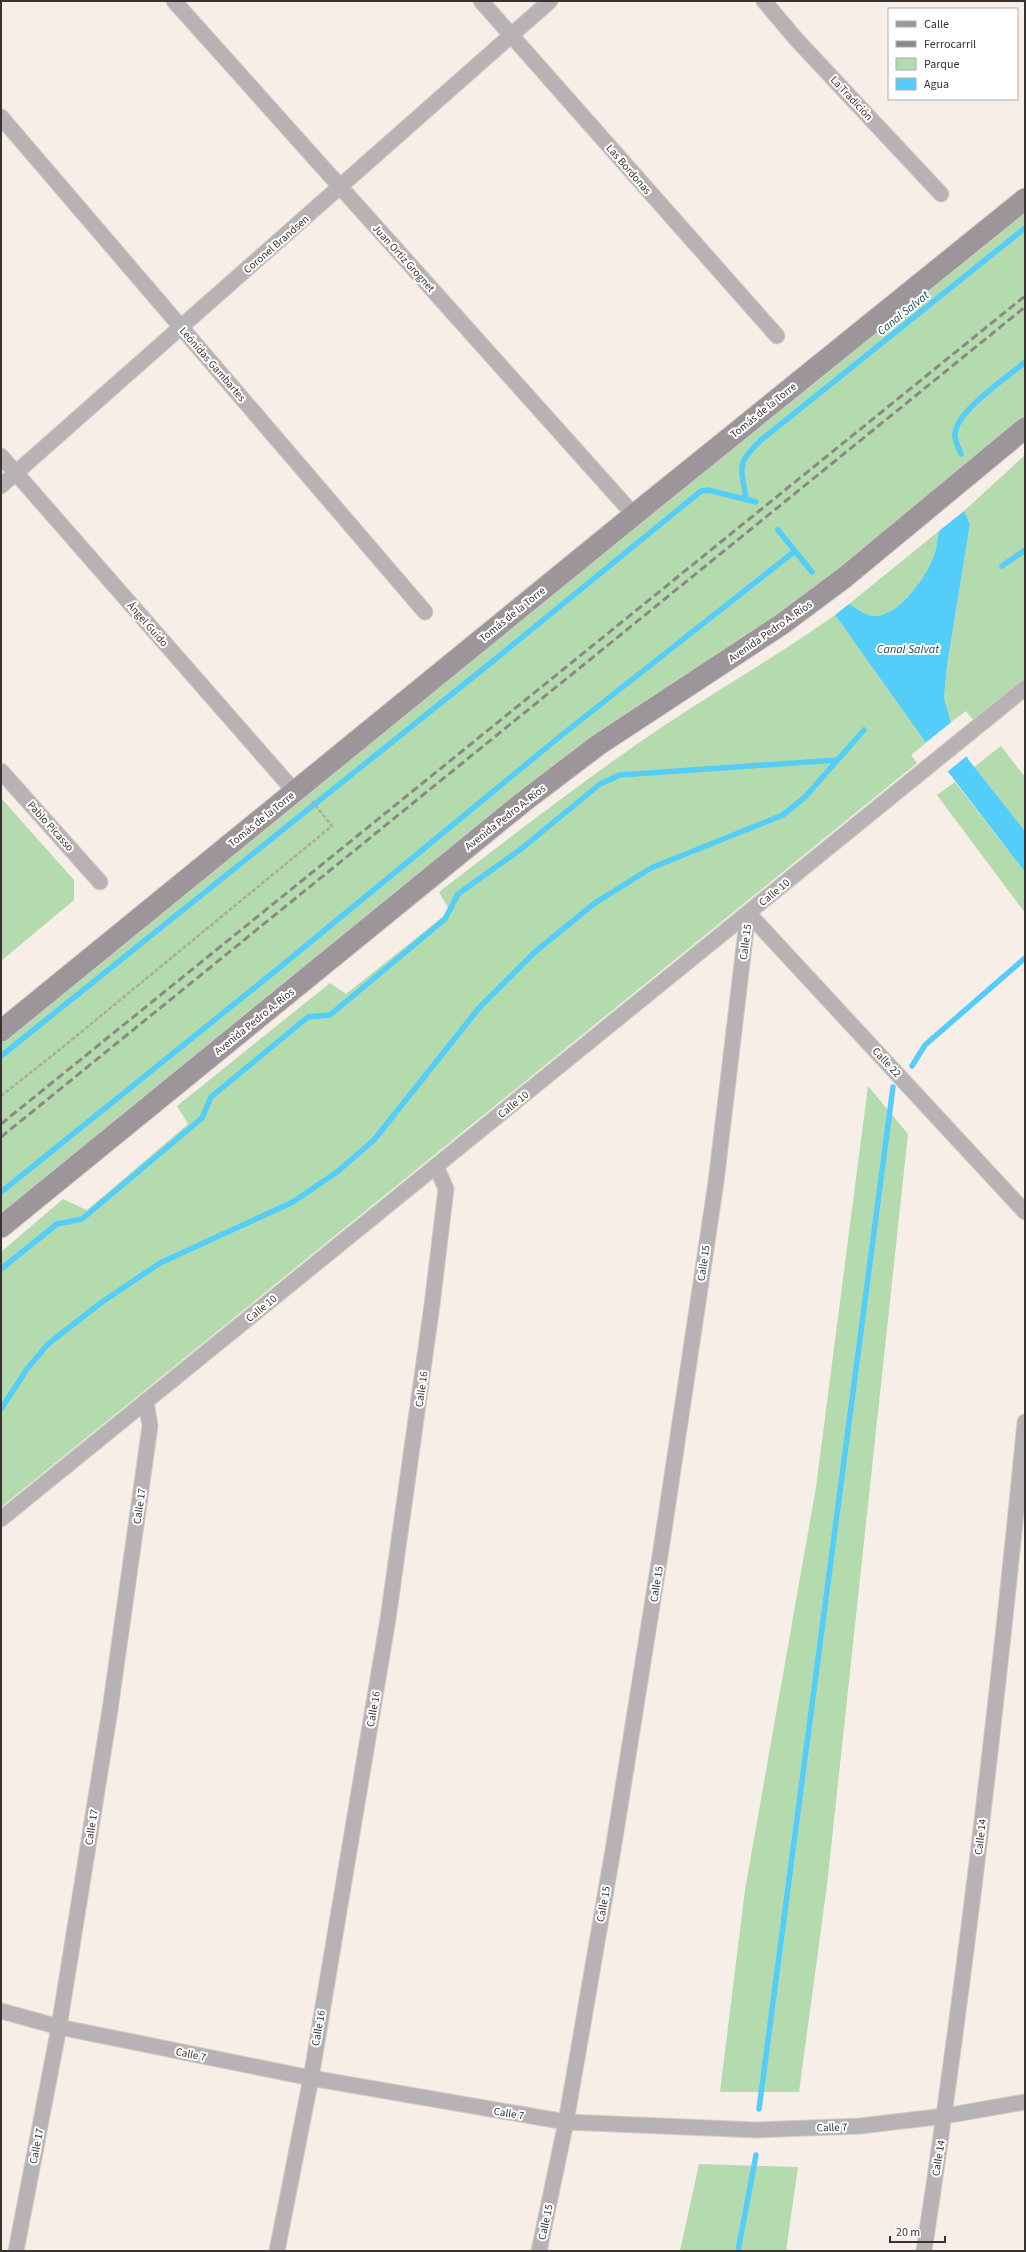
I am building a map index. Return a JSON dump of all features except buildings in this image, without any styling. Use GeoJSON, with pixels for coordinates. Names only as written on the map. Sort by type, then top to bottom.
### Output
{"type":"FeatureCollection","features":[{"type":"Feature","properties":{"kind":"street","name":"Juan Ortiz Grognet"},"geometry":{"type":"LineString","coordinates":[[174,1],[634,515]]}},
{"type":"Feature","properties":{"kind":"street","name":"Las Bordonas"},"geometry":{"type":"LineString","coordinates":[[481,1],[777,336]]}},
{"type":"Feature","properties":{"kind":"street","name":"Coronel Brandsen"},"geometry":{"type":"LineString","coordinates":[[1,486],[550,1]]}},
{"type":"Feature","properties":{"kind":"street","name":"La Tradición"},"geometry":{"type":"LineString","coordinates":[[764,1],[796,39],[941,194]]}},
{"type":"Feature","properties":{"kind":"street","name":"Leónidas Gambartes"},"geometry":{"type":"LineString","coordinates":[[1,117],[425,612]]}},
{"type":"Feature","properties":{"kind":"street","name":"Tomás de la Torre"},"geometry":{"type":"LineString","coordinates":[[1,1031],[304,797],[634,515],[1025,199]]}},
{"type":"Feature","properties":{"kind":"street","name":"Avenida Pedro A. Ríos"},"geometry":{"type":"LineString","coordinates":[[1,1227],[523,802],[598,745],[776,628],[845,577],[1025,428]]}},
{"type":"Feature","properties":{"kind":"street","name":"Ángel Guido"},"geometry":{"type":"LineString","coordinates":[[1,456],[304,797]]}},
{"type":"Feature","properties":{"kind":"street","name":"Calle 10"},"geometry":{"type":"LineString","coordinates":[[1,1519],[1025,688]]}},
{"type":"Feature","properties":{"kind":"street","name":"Pablo Picasso"},"geometry":{"type":"LineString","coordinates":[[1,771],[100,882]]}},
{"type":"Feature","properties":{"kind":"street","name":"Calle 22"},"geometry":{"type":"LineString","coordinates":[[748,913],[1025,1212]]}},
{"type":"Feature","properties":{"kind":"street","name":"Calle 15"},"geometry":{"type":"LineString","coordinates":[[539,2251],[566,2122],[614,1844],[663,1535],[716,1182],[748,913]]}},
{"type":"Feature","properties":{"kind":"street","name":"Calle 16"},"geometry":{"type":"LineString","coordinates":[[277,2251],[310,2078],[388,1619],[427,1345],[446,1189],[436,1166]]}},
{"type":"Feature","properties":{"kind":"street","name":"Calle 17"},"geometry":{"type":"LineString","coordinates":[[16,2251],[59,2027],[110,1710],[150,1426],[146,1401]]}},
{"type":"Feature","properties":{"kind":"street","name":"Calle 14"},"geometry":{"type":"LineString","coordinates":[[924,2251],[945,2116],[999,1681],[1025,1422]]}},
{"type":"Feature","properties":{"kind":"street","name":"Calle 7"},"geometry":{"type":"LineString","coordinates":[[1,2011],[59,2027],[310,2078],[566,2122],[757,2130],[860,2126],[945,2116],[1025,2102]]}},
{"type":"Feature","properties":{"kind":"path"},"geometry":{"type":"LineString","coordinates":[[1,1096],[332,826],[317,807],[304,797]]}},
{"type":"Feature","properties":{"kind":"green space"},"geometry":{"type":"Polygon","coordinates":[[[1025,199],[1025,428],[845,577],[661,702],[1,1227],[1,1031],[1025,199]]]}},
{"type":"Feature","properties":{"kind":"green space"},"geometry":{"type":"Polygon","coordinates":[[[1025,455],[1025,681],[973,720],[966,711],[951,722],[944,698],[947,666],[970,524],[964,511],[1025,455]]]}},
{"type":"Feature","properties":{"kind":"green space"},"geometry":{"type":"Polygon","coordinates":[[[939,531],[936,549],[925,575],[899,606],[889,613],[878,617],[868,616],[849,604],[939,531]]]}},
{"type":"Feature","properties":{"kind":"green space"},"geometry":{"type":"Polygon","coordinates":[[[835,615],[926,743],[911,755],[917,763],[1,1507],[1,1252],[63,1199],[87,1210],[188,1124],[177,1106],[330,983],[346,994],[450,911],[439,892],[577,787],[633,747],[835,615]]]}},
{"type":"Feature","properties":{"kind":"green space"},"geometry":{"type":"Polygon","coordinates":[[[1001,746],[1025,777],[1025,831],[974,767],[1001,746]]]}},
{"type":"Feature","properties":{"kind":"green space"},"geometry":{"type":"Polygon","coordinates":[[[955,782],[1025,872],[1025,913],[937,795],[955,782]]]}},
{"type":"Feature","properties":{"kind":"green space"},"geometry":{"type":"Polygon","coordinates":[[[1,798],[74,880],[74,900],[1,961],[1,798]]]}},
{"type":"Feature","properties":{"kind":"green space"},"geometry":{"type":"Polygon","coordinates":[[[868,1086],[908,1134],[827,1885],[799,2092],[720,2092],[745,1890],[816,1487],[868,1086]]]}},
{"type":"Feature","properties":{"kind":"green space"},"geometry":{"type":"Polygon","coordinates":[[[699,2164],[798,2167],[786,2251],[680,2251],[699,2164]]]}},
{"type":"Feature","properties":{"kind":"water","name":"Canal Salvat"},"geometry":{"type":"Polygon","coordinates":[[[964,511],[970,524],[947,666],[944,698],[951,722],[968,759],[1025,831],[1025,872],[926,743],[835,615],[849,604],[868,615],[878,616],[899,606],[917,586],[925,574],[936,549],[939,531],[964,511]]]}},
{"type":"Feature","properties":{"kind":"pier"},"geometry":{"type":"Polygon","coordinates":[[[953,721],[968,755],[946,773],[924,744],[953,721]]]}},
{"type":"Feature","properties":{"kind":"waterway","name":"Canal Salvat"},"geometry":{"type":"LineString","coordinates":[[746,499],[742,466],[747,455],[761,440],[1025,228]]}},
{"type":"Feature","properties":{"kind":"waterway"},"geometry":{"type":"LineString","coordinates":[[961,454],[955,434],[964,415],[984,395],[1025,362]]}},
{"type":"Feature","properties":{"kind":"waterway"},"geometry":{"type":"LineString","coordinates":[[1,1056],[493,661],[701,491],[708,490],[756,502]]}},
{"type":"Feature","properties":{"kind":"waterway","name":"Canal Salvat"},"geometry":{"type":"LineString","coordinates":[[778,530],[812,572]]}},
{"type":"Feature","properties":{"kind":"waterway"},"geometry":{"type":"LineString","coordinates":[[1002,566],[1025,550]]}},
{"type":"Feature","properties":{"kind":"waterway"},"geometry":{"type":"LineString","coordinates":[[1,1192],[274,972],[563,734],[795,551]]}},
{"type":"Feature","properties":{"kind":"waterway"},"geometry":{"type":"LineString","coordinates":[[1,1409],[27,1369],[48,1344],[102,1302],[160,1263],[293,1202],[337,1172],[374,1140],[479,1008],[536,951],[595,903],[651,868],[783,815],[805,797],[864,730]]}},
{"type":"Feature","properties":{"kind":"waterway"},"geometry":{"type":"LineString","coordinates":[[1,1269],[57,1224],[82,1219],[202,1118],[211,1097],[308,1017],[330,1015],[445,919],[458,894],[521,849],[600,784],[620,775],[837,760]]}},
{"type":"Feature","properties":{"kind":"waterway"},"geometry":{"type":"LineString","coordinates":[[912,1066],[925,1045],[1025,958]]}},
{"type":"Feature","properties":{"kind":"waterway"},"geometry":{"type":"LineString","coordinates":[[759,2109],[893,1087]]}},
{"type":"Feature","properties":{"kind":"waterway"},"geometry":{"type":"LineString","coordinates":[[738,2251],[756,2155]]}},
{"type":"Feature","properties":{"kind":"railway"},"geometry":{"type":"LineString","coordinates":[[1,1124],[1025,296]]}},
{"type":"Feature","properties":{"kind":"railway"},"geometry":{"type":"LineString","coordinates":[[1,1137],[1025,307]]}}]}
